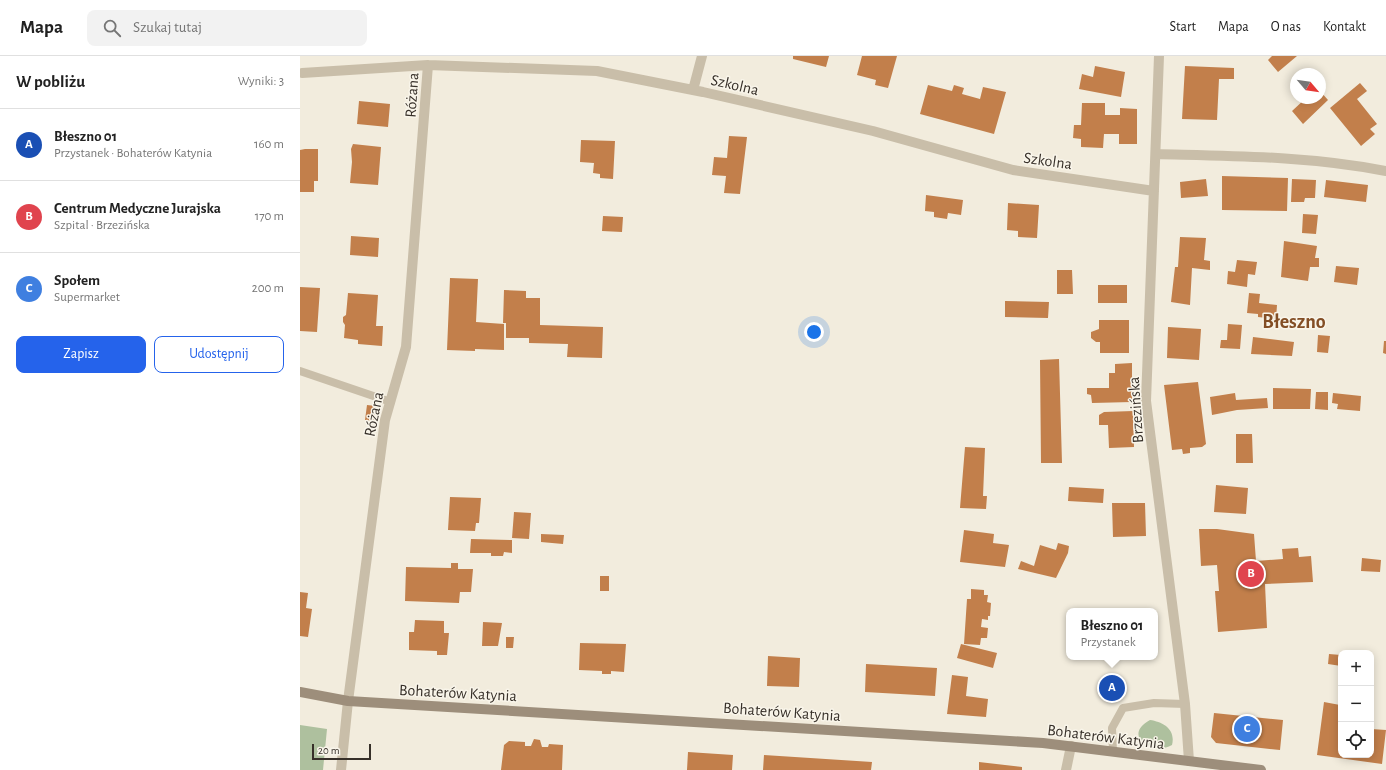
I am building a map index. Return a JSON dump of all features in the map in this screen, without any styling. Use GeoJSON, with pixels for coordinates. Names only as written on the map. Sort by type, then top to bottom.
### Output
{"type":"FeatureCollection","features":[{"type":"Feature","properties":{"kind":"street"},"geometry":{"type":"LineString","coordinates":[[692,90],[702,56]]}},
{"type":"Feature","properties":{"kind":"street","name":"Brzezińska"},"geometry":{"type":"LineString","coordinates":[[1159,56],[1146,401],[1185,704],[1189,761]]}},
{"type":"Feature","properties":{"kind":"street","name":"Szkolna"},"geometry":{"type":"LineString","coordinates":[[302,73],[428,65],[597,71],[692,90],[873,132],[1013,170],[1154,191]]}},
{"type":"Feature","properties":{"kind":"street","name":"Różana"},"geometry":{"type":"LineString","coordinates":[[341,770],[348,701],[385,420],[406,347],[428,65]]}},
{"type":"Feature","properties":{"kind":"street"},"geometry":{"type":"LineString","coordinates":[[1156,154],[1292,158],[1363,166],[1386,171]]}},
{"type":"Feature","properties":{"kind":"street","name":"Bohaterów Katynia"},"geometry":{"type":"LineString","coordinates":[[300,692],[348,701],[1072,746],[1261,770]]}},
{"type":"Feature","properties":{"kind":"street"},"geometry":{"type":"LineString","coordinates":[[1066,770],[1072,746]]}},
{"type":"Feature","properties":{"kind":"lane"},"geometry":{"type":"LineString","coordinates":[[300,371],[390,402]]}},
{"type":"Feature","properties":{"kind":"lane"},"geometry":{"type":"LineString","coordinates":[[1113,751],[1112,728],[1123,708],[1154,703],[1185,704]]}},
{"type":"Feature","properties":{"kind":"green space"},"geometry":{"type":"Polygon","coordinates":[[[1150,720],[1159,722],[1167,727],[1172,735],[1172,745],[1158,748],[1144,743],[1140,738],[1139,732],[1142,726],[1150,720]]]}},
{"type":"Feature","properties":{"kind":"green space"},"geometry":{"type":"Polygon","coordinates":[[[300,725],[327,729],[323,770],[300,770],[300,725]]]}},
{"type":"Feature","properties":{"kind":"building"},"geometry":{"type":"Polygon","coordinates":[[[793,56],[829,56],[826,67],[793,59],[793,56]]]}},
{"type":"Feature","properties":{"kind":"building"},"geometry":{"type":"Polygon","coordinates":[[[862,56],[897,56],[888,88],[875,85],[876,80],[857,75],[862,56]]]}},
{"type":"Feature","properties":{"kind":"building"},"geometry":{"type":"Polygon","coordinates":[[[1272,56],[1297,56],[1278,72],[1268,60],[1272,56]]]}},
{"type":"Feature","properties":{"kind":"building"},"geometry":{"type":"Polygon","coordinates":[[[1095,66],[1125,72],[1121,97],[1079,89],[1082,74],[1093,77],[1095,66]]]}},
{"type":"Feature","properties":{"kind":"building"},"geometry":{"type":"Polygon","coordinates":[[[1185,66],[1234,68],[1234,79],[1219,79],[1217,120],[1182,119],[1185,66]]]}},
{"type":"Feature","properties":{"kind":"building"},"geometry":{"type":"Polygon","coordinates":[[[1360,83],[1367,91],[1357,99],[1377,124],[1370,129],[1375,134],[1361,146],[1330,108],[1360,83]]]}},
{"type":"Feature","properties":{"kind":"building"},"geometry":{"type":"Polygon","coordinates":[[[928,85],[952,91],[954,85],[964,88],[962,94],[980,99],[983,87],[1006,92],[994,134],[920,114],[928,85]]]}},
{"type":"Feature","properties":{"kind":"building"},"geometry":{"type":"Polygon","coordinates":[[[359,101],[390,104],[388,127],[357,124],[359,101]]]}},
{"type":"Feature","properties":{"kind":"building"},"geometry":{"type":"Polygon","coordinates":[[[1082,103],[1105,103],[1105,115],[1120,115],[1120,108],[1137,109],[1137,144],[1119,144],[1119,134],[1104,134],[1103,148],[1081,147],[1081,139],[1073,138],[1074,125],[1081,125],[1082,103]]]}},
{"type":"Feature","properties":{"kind":"building"},"geometry":{"type":"Polygon","coordinates":[[[1300,104],[1324,104],[1303,124],[1292,111],[1300,104]]]}},
{"type":"Feature","properties":{"kind":"building"},"geometry":{"type":"Polygon","coordinates":[[[729,136],[747,137],[740,194],[724,193],[726,176],[712,175],[714,157],[727,158],[729,136]]]}},
{"type":"Feature","properties":{"kind":"building"},"geometry":{"type":"Polygon","coordinates":[[[581,140],[615,141],[613,179],[600,178],[600,174],[593,173],[594,163],[580,162],[581,140]]]}},
{"type":"Feature","properties":{"kind":"building"},"geometry":{"type":"Polygon","coordinates":[[[353,144],[381,147],[378,185],[350,183],[352,162],[351,149],[353,144]]]}},
{"type":"Feature","properties":{"kind":"building"},"geometry":{"type":"Polygon","coordinates":[[[318,149],[318,181],[314,181],[314,192],[300,192],[300,150],[318,149]]]}},
{"type":"Feature","properties":{"kind":"building"},"geometry":{"type":"Polygon","coordinates":[[[1222,176],[1288,178],[1287,211],[1222,210],[1222,176]]]}},
{"type":"Feature","properties":{"kind":"building"},"geometry":{"type":"Polygon","coordinates":[[[1206,179],[1208,196],[1181,198],[1180,182],[1206,179]]]}},
{"type":"Feature","properties":{"kind":"building"},"geometry":{"type":"Polygon","coordinates":[[[1292,179],[1316,180],[1315,198],[1305,198],[1304,202],[1291,202],[1292,179]]]}},
{"type":"Feature","properties":{"kind":"building"},"geometry":{"type":"Polygon","coordinates":[[[1326,180],[1368,185],[1366,202],[1324,197],[1326,180]]]}},
{"type":"Feature","properties":{"kind":"building"},"geometry":{"type":"Polygon","coordinates":[[[926,195],[963,200],[961,215],[948,213],[947,219],[934,217],[934,212],[925,211],[926,195]]]}},
{"type":"Feature","properties":{"kind":"building"},"geometry":{"type":"Polygon","coordinates":[[[1008,203],[1039,205],[1037,238],[1018,237],[1018,231],[1007,230],[1008,203]]]}},
{"type":"Feature","properties":{"kind":"building"},"geometry":{"type":"Polygon","coordinates":[[[1303,214],[1318,215],[1316,234],[1302,233],[1303,214]]]}},
{"type":"Feature","properties":{"kind":"building"},"geometry":{"type":"Polygon","coordinates":[[[603,216],[623,217],[622,232],[602,231],[603,216]]]}},
{"type":"Feature","properties":{"kind":"building"},"geometry":{"type":"Polygon","coordinates":[[[351,236],[379,238],[378,257],[350,255],[351,236]]]}},
{"type":"Feature","properties":{"kind":"building"},"geometry":{"type":"Polygon","coordinates":[[[1180,237],[1206,238],[1204,260],[1210,261],[1210,270],[1192,268],[1190,305],[1171,302],[1175,267],[1178,267],[1180,237]]]}},
{"type":"Feature","properties":{"kind":"building"},"geometry":{"type":"Polygon","coordinates":[[[1284,241],[1317,246],[1315,258],[1319,258],[1319,267],[1310,267],[1308,281],[1281,277],[1284,241]]]}},
{"type":"Feature","properties":{"kind":"building"},"geometry":{"type":"Polygon","coordinates":[[[1237,260],[1257,262],[1255,275],[1248,274],[1247,287],[1227,284],[1228,271],[1235,272],[1237,260]]]}},
{"type":"Feature","properties":{"kind":"building"},"geometry":{"type":"Polygon","coordinates":[[[1336,266],[1359,268],[1357,285],[1334,282],[1336,266]]]}},
{"type":"Feature","properties":{"kind":"building"},"geometry":{"type":"Polygon","coordinates":[[[1057,270],[1072,270],[1073,294],[1057,294],[1057,270]]]}},
{"type":"Feature","properties":{"kind":"building"},"geometry":{"type":"Polygon","coordinates":[[[450,278],[478,279],[476,322],[504,324],[504,350],[447,350],[450,278]]]}},
{"type":"Feature","properties":{"kind":"building"},"geometry":{"type":"Polygon","coordinates":[[[1098,285],[1127,285],[1127,303],[1098,303],[1098,285]]]}},
{"type":"Feature","properties":{"kind":"building"},"geometry":{"type":"Polygon","coordinates":[[[300,287],[320,288],[317,332],[300,331],[300,287]]]}},
{"type":"Feature","properties":{"kind":"building"},"geometry":{"type":"Polygon","coordinates":[[[504,290],[526,291],[526,298],[540,298],[540,325],[603,327],[602,358],[567,357],[568,344],[529,343],[529,338],[506,338],[506,323],[503,323],[504,290]]]}},
{"type":"Feature","properties":{"kind":"building"},"geometry":{"type":"Polygon","coordinates":[[[348,293],[378,295],[376,326],[383,326],[382,346],[358,344],[358,340],[344,338],[345,325],[343,322],[343,317],[346,315],[348,293]]]}},
{"type":"Feature","properties":{"kind":"building"},"geometry":{"type":"Polygon","coordinates":[[[1249,293],[1260,294],[1259,303],[1277,305],[1276,319],[1258,317],[1258,314],[1247,313],[1249,293]]]}},
{"type":"Feature","properties":{"kind":"building"},"geometry":{"type":"Polygon","coordinates":[[[1005,301],[1049,302],[1048,318],[1005,317],[1005,301]]]}},
{"type":"Feature","properties":{"kind":"building"},"geometry":{"type":"Polygon","coordinates":[[[1099,320],[1129,320],[1129,353],[1100,353],[1100,342],[1096,342],[1091,338],[1091,332],[1099,329],[1099,320]]]}},
{"type":"Feature","properties":{"kind":"building"},"geometry":{"type":"Polygon","coordinates":[[[1228,324],[1242,325],[1240,349],[1220,348],[1221,340],[1227,340],[1228,324]]]}},
{"type":"Feature","properties":{"kind":"building"},"geometry":{"type":"Polygon","coordinates":[[[1168,327],[1201,329],[1199,360],[1167,358],[1168,327]]]}},
{"type":"Feature","properties":{"kind":"building"},"geometry":{"type":"Polygon","coordinates":[[[1318,335],[1330,336],[1328,353],[1317,352],[1318,335]]]}},
{"type":"Feature","properties":{"kind":"building"},"geometry":{"type":"Polygon","coordinates":[[[1253,337],[1294,342],[1292,356],[1251,354],[1253,337]]]}},
{"type":"Feature","properties":{"kind":"building"},"geometry":{"type":"Polygon","coordinates":[[[1384,341],[1386,341],[1386,354],[1383,353],[1384,341]]]}},
{"type":"Feature","properties":{"kind":"building"},"geometry":{"type":"Polygon","coordinates":[[[1059,359],[1062,463],[1041,463],[1040,360],[1059,359]]]}},
{"type":"Feature","properties":{"kind":"building"},"geometry":{"type":"Polygon","coordinates":[[[1132,363],[1132,402],[1092,403],[1091,395],[1087,394],[1087,388],[1109,388],[1109,373],[1115,373],[1115,364],[1132,363]]]}},
{"type":"Feature","properties":{"kind":"building"},"geometry":{"type":"Polygon","coordinates":[[[1198,382],[1206,444],[1202,447],[1190,448],[1190,453],[1183,454],[1182,449],[1172,450],[1164,385],[1198,382]]]}},
{"type":"Feature","properties":{"kind":"building"},"geometry":{"type":"Polygon","coordinates":[[[1273,388],[1311,389],[1310,409],[1273,409],[1273,388]]]}},
{"type":"Feature","properties":{"kind":"building"},"geometry":{"type":"Polygon","coordinates":[[[1316,392],[1328,392],[1328,410],[1315,409],[1316,392]]]}},
{"type":"Feature","properties":{"kind":"building"},"geometry":{"type":"Polygon","coordinates":[[[1235,393],[1236,400],[1267,398],[1268,408],[1237,410],[1212,415],[1210,397],[1235,393]]]}},
{"type":"Feature","properties":{"kind":"building"},"geometry":{"type":"Polygon","coordinates":[[[1333,393],[1361,396],[1360,411],[1337,409],[1338,404],[1332,403],[1333,393]]]}},
{"type":"Feature","properties":{"kind":"building"},"geometry":{"type":"Polygon","coordinates":[[[367,405],[376,406],[374,421],[365,420],[367,405]]]}},
{"type":"Feature","properties":{"kind":"building"},"geometry":{"type":"Polygon","coordinates":[[[1133,411],[1134,447],[1109,448],[1108,425],[1099,425],[1099,415],[1104,412],[1133,411]]]}},
{"type":"Feature","properties":{"kind":"building"},"geometry":{"type":"Polygon","coordinates":[[[1236,434],[1252,434],[1253,463],[1236,463],[1236,434]]]}},
{"type":"Feature","properties":{"kind":"building"},"geometry":{"type":"Polygon","coordinates":[[[965,447],[985,448],[983,496],[987,496],[986,509],[960,508],[965,447]]]}},
{"type":"Feature","properties":{"kind":"building"},"geometry":{"type":"Polygon","coordinates":[[[1216,485],[1248,488],[1246,514],[1214,512],[1216,485]]]}},
{"type":"Feature","properties":{"kind":"building"},"geometry":{"type":"Polygon","coordinates":[[[1069,487],[1104,489],[1103,503],[1068,501],[1069,487]]]}},
{"type":"Feature","properties":{"kind":"building"},"geometry":{"type":"Polygon","coordinates":[[[450,497],[481,498],[479,523],[476,523],[475,531],[448,530],[450,497]]]}},
{"type":"Feature","properties":{"kind":"building"},"geometry":{"type":"Polygon","coordinates":[[[1112,503],[1145,503],[1146,536],[1113,537],[1112,503]]]}},
{"type":"Feature","properties":{"kind":"building"},"geometry":{"type":"Polygon","coordinates":[[[514,512],[531,513],[529,539],[512,538],[514,512]]]}},
{"type":"Feature","properties":{"kind":"building"},"geometry":{"type":"Polygon","coordinates":[[[1199,529],[1217,529],[1254,534],[1256,561],[1283,559],[1282,549],[1298,548],[1299,557],[1311,556],[1313,582],[1265,584],[1267,628],[1218,632],[1215,591],[1219,591],[1217,565],[1201,566],[1199,529]]]}},
{"type":"Feature","properties":{"kind":"building"},"geometry":{"type":"Polygon","coordinates":[[[964,530],[994,534],[993,543],[1009,545],[1005,567],[960,562],[964,530]]]}},
{"type":"Feature","properties":{"kind":"building"},"geometry":{"type":"Polygon","coordinates":[[[541,534],[564,535],[563,544],[541,542],[541,534]]]}},
{"type":"Feature","properties":{"kind":"building"},"geometry":{"type":"Polygon","coordinates":[[[471,539],[512,540],[512,553],[504,552],[503,556],[491,556],[491,553],[470,553],[471,539]]]}},
{"type":"Feature","properties":{"kind":"building"},"geometry":{"type":"Polygon","coordinates":[[[1058,543],[1069,546],[1068,553],[1056,578],[1018,569],[1021,561],[1034,566],[1040,545],[1056,550],[1058,543]]]}},
{"type":"Feature","properties":{"kind":"building"},"geometry":{"type":"Polygon","coordinates":[[[1362,558],[1381,560],[1380,572],[1361,571],[1362,558]]]}},
{"type":"Feature","properties":{"kind":"building"},"geometry":{"type":"Polygon","coordinates":[[[451,563],[458,563],[458,569],[473,569],[471,592],[460,592],[459,603],[405,601],[406,567],[451,568],[451,563]]]}},
{"type":"Feature","properties":{"kind":"building"},"geometry":{"type":"Polygon","coordinates":[[[600,576],[609,576],[609,591],[600,591],[600,576]]]}},
{"type":"Feature","properties":{"kind":"building"},"geometry":{"type":"Polygon","coordinates":[[[971,589],[984,590],[984,595],[988,595],[987,602],[991,603],[990,616],[988,616],[988,620],[982,619],[981,627],[988,628],[987,638],[981,638],[980,645],[964,644],[967,599],[971,599],[971,589]]]}},
{"type":"Feature","properties":{"kind":"building"},"geometry":{"type":"Polygon","coordinates":[[[300,592],[308,593],[306,608],[312,609],[308,637],[300,636],[300,592]]]}},
{"type":"Feature","properties":{"kind":"building"},"geometry":{"type":"Polygon","coordinates":[[[415,620],[444,621],[444,633],[449,633],[447,655],[437,655],[437,651],[409,650],[409,632],[414,632],[415,620]]]}},
{"type":"Feature","properties":{"kind":"building"},"geometry":{"type":"Polygon","coordinates":[[[483,622],[502,623],[498,646],[482,646],[483,622]]]}},
{"type":"Feature","properties":{"kind":"building"},"geometry":{"type":"Polygon","coordinates":[[[506,637],[514,637],[513,648],[506,648],[506,637]]]}},
{"type":"Feature","properties":{"kind":"building"},"geometry":{"type":"Polygon","coordinates":[[[580,643],[626,644],[624,672],[611,671],[611,674],[602,674],[602,671],[579,670],[580,643]]]}},
{"type":"Feature","properties":{"kind":"building"},"geometry":{"type":"Polygon","coordinates":[[[961,644],[997,653],[993,668],[957,658],[961,644]]]}},
{"type":"Feature","properties":{"kind":"building"},"geometry":{"type":"Polygon","coordinates":[[[1329,654],[1338,655],[1338,666],[1328,664],[1329,654]]]}},
{"type":"Feature","properties":{"kind":"building"},"geometry":{"type":"Polygon","coordinates":[[[768,656],[800,658],[799,687],[767,686],[768,656]]]}},
{"type":"Feature","properties":{"kind":"building"},"geometry":{"type":"Polygon","coordinates":[[[866,664],[937,668],[935,696],[865,692],[866,664]]]}},
{"type":"Feature","properties":{"kind":"building"},"geometry":{"type":"Polygon","coordinates":[[[952,675],[968,677],[966,696],[988,699],[986,717],[947,714],[952,675]]]}},
{"type":"Feature","properties":{"kind":"building"},"geometry":{"type":"Polygon","coordinates":[[[1324,702],[1338,705],[1338,758],[1317,755],[1324,702]]]}},
{"type":"Feature","properties":{"kind":"building"},"geometry":{"type":"Polygon","coordinates":[[[1214,713],[1283,720],[1280,750],[1216,743],[1211,737],[1214,713]]]}},
{"type":"Feature","properties":{"kind":"building"},"geometry":{"type":"Polygon","coordinates":[[[1374,729],[1386,730],[1382,764],[1339,758],[1374,758],[1374,729]]]}},
{"type":"Feature","properties":{"kind":"building"},"geometry":{"type":"Polygon","coordinates":[[[534,739],[540,740],[542,747],[548,747],[549,744],[563,745],[562,770],[501,770],[504,745],[509,741],[525,742],[525,746],[531,746],[534,739]]]}},
{"type":"Feature","properties":{"kind":"building"},"geometry":{"type":"Polygon","coordinates":[[[688,752],[733,755],[732,770],[687,770],[688,752]]]}},
{"type":"Feature","properties":{"kind":"building"},"geometry":{"type":"Polygon","coordinates":[[[764,755],[872,762],[871,770],[763,770],[764,755]]]}},
{"type":"Feature","properties":{"kind":"building"},"geometry":{"type":"Polygon","coordinates":[[[979,762],[1022,767],[1022,770],[979,770],[979,762]]]}},
{"type":"Feature","properties":{"kind":"place","name":"Centrum Medyczne Jurajska"},"geometry":{"type":"Point","coordinates":[1251,574]}},
{"type":"Feature","properties":{"kind":"place","name":"Błeszno 01"},"geometry":{"type":"Point","coordinates":[1112,688]}},
{"type":"Feature","properties":{"kind":"place","name":"Społem"},"geometry":{"type":"Point","coordinates":[1247,729]}},
{"type":"Feature","properties":{"kind":"district","name":"Błeszno"},"geometry":{"type":"Point","coordinates":[1294,321]}}]}
